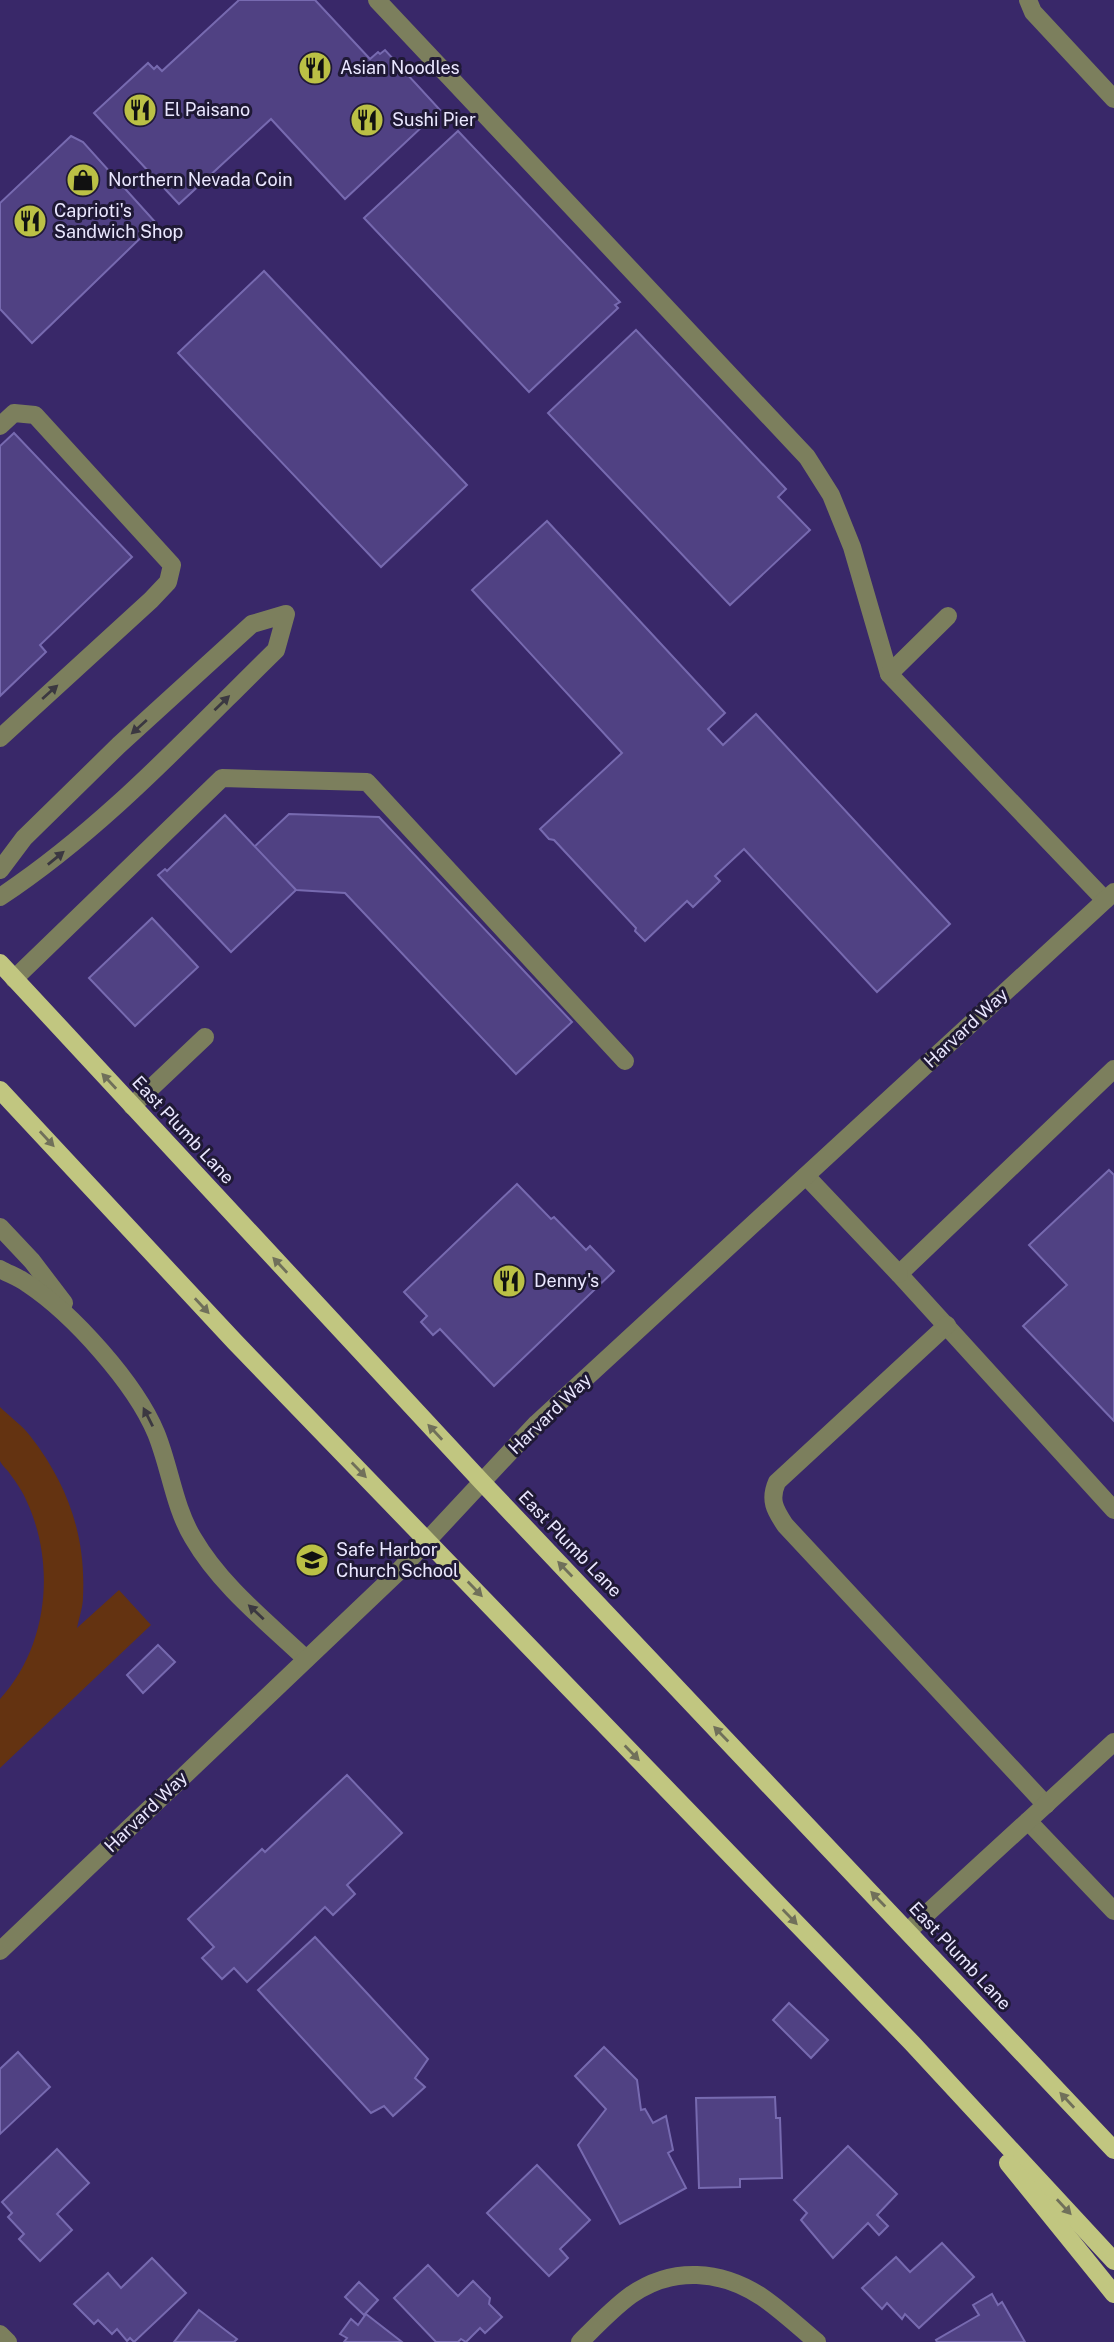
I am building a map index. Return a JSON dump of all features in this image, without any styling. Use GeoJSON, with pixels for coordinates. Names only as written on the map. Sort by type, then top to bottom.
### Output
{"type":"FeatureCollection","features":[{"type":"Feature","properties":{"kind":"main road","name":"East Plumb Lane"},"geometry":{"type":"LineString","coordinates":[[0,963],[482,1482],[1114,2150]]}},
{"type":"Feature","properties":{"kind":"main road"},"geometry":{"type":"LineString","coordinates":[[0,1090],[235,1342],[912,2043],[1114,2261]]}},
{"type":"Feature","properties":{"kind":"main road"},"geometry":{"type":"LineString","coordinates":[[912,2043],[1114,2294]]}},
{"type":"Feature","properties":{"kind":"street"},"geometry":{"type":"LineString","coordinates":[[377,0],[807,457],[831,495],[852,547],[888,674],[1110,896]]}},
{"type":"Feature","properties":{"kind":"street"},"geometry":{"type":"LineString","coordinates":[[1028,0],[1032,12],[1114,99]]}},
{"type":"Feature","properties":{"kind":"street"},"geometry":{"type":"LineString","coordinates":[[0,426],[13,413],[35,415],[172,565],[168,582],[152,600],[0,738]]}},
{"type":"Feature","properties":{"kind":"street"},"geometry":{"type":"LineString","coordinates":[[0,870],[24,838],[119,745],[252,624],[286,614],[276,650],[97,824],[43,868],[0,897]]}},
{"type":"Feature","properties":{"kind":"street"},"geometry":{"type":"LineString","coordinates":[[888,674],[948,616]]}},
{"type":"Feature","properties":{"kind":"street"},"geometry":{"type":"LineString","coordinates":[[14,979],[222,778],[367,782],[625,1061]]}},
{"type":"Feature","properties":{"kind":"street","name":"Harvard Way"},"geometry":{"type":"LineString","coordinates":[[0,1951],[396,1574],[537,1423],[1110,896]]}},
{"type":"Feature","properties":{"kind":"street"},"geometry":{"type":"LineString","coordinates":[[132,1106],[205,1037]]}},
{"type":"Feature","properties":{"kind":"street"},"geometry":{"type":"LineString","coordinates":[[899,1274],[1114,1069]]}},
{"type":"Feature","properties":{"kind":"street"},"geometry":{"type":"LineString","coordinates":[[806,1176],[947,1325],[1114,1510]]}},
{"type":"Feature","properties":{"kind":"street"},"geometry":{"type":"LineString","coordinates":[[0,1227],[32,1261],[144,1408],[156,1432],[182,1515],[192,1537],[217,1572],[245,1602],[306,1659]]}},
{"type":"Feature","properties":{"kind":"street"},"geometry":{"type":"LineString","coordinates":[[0,1269],[26,1282],[50,1300],[104,1356]]}},
{"type":"Feature","properties":{"kind":"street"},"geometry":{"type":"LineString","coordinates":[[947,1325],[777,1482],[772,1499],[775,1510],[785,1525],[1046,1805]]}},
{"type":"Feature","properties":{"kind":"street"},"geometry":{"type":"LineString","coordinates":[[908,1931],[1114,1742]]}},
{"type":"Feature","properties":{"kind":"street"},"geometry":{"type":"LineString","coordinates":[[1028,1822],[1114,1911]]}},
{"type":"Feature","properties":{"kind":"street"},"geometry":{"type":"LineString","coordinates":[[580,2342],[630,2295],[671,2275],[693,2274],[716,2277],[762,2297],[817,2342]]}},
{"type":"Feature","properties":{"kind":"street"},"geometry":{"type":"LineString","coordinates":[[0,2334],[8,2342]]}},
{"type":"Feature","properties":{"kind":"shaded area"},"geometry":{"type":"Polygon","coordinates":[[[0,1407],[28,1433],[44,1455],[72,1512],[78,1532],[83,1575],[83,1601],[77,1628],[119,1590],[151,1625],[0,1768],[0,1699],[29,1655],[42,1605],[44,1578],[36,1526],[15,1480],[0,1461],[0,1407]]]}},
{"type":"Feature","properties":{"kind":"building"},"geometry":{"type":"Polygon","coordinates":[[[239,0],[315,0],[370,59],[385,50],[440,110],[345,199],[271,119],[179,204],[94,113],[148,63],[154,69],[157,66],[162,71],[239,0]]]}},
{"type":"Feature","properties":{"kind":"building"},"geometry":{"type":"Polygon","coordinates":[[[458,131],[620,302],[615,305],[618,308],[529,392],[364,218],[458,131]]]}},
{"type":"Feature","properties":{"kind":"building"},"geometry":{"type":"Polygon","coordinates":[[[71,136],[83,142],[156,223],[32,343],[0,309],[0,203],[71,136]]]}},
{"type":"Feature","properties":{"kind":"building"},"geometry":{"type":"Polygon","coordinates":[[[264,271],[467,485],[381,567],[178,353],[264,271]]]}},
{"type":"Feature","properties":{"kind":"building"},"geometry":{"type":"Polygon","coordinates":[[[636,330],[786,489],[778,497],[810,530],[730,605],[548,413],[636,330]]]}},
{"type":"Feature","properties":{"kind":"building"},"geometry":{"type":"Polygon","coordinates":[[[14,433],[132,557],[40,645],[46,652],[0,696],[0,446],[14,433]]]}},
{"type":"Feature","properties":{"kind":"building"},"geometry":{"type":"Polygon","coordinates":[[[547,521],[725,713],[708,729],[723,745],[756,714],[950,924],[877,992],[744,849],[715,876],[720,881],[693,907],[687,901],[645,941],[554,840],[549,839],[540,829],[622,753],[472,590],[547,521]]]}},
{"type":"Feature","properties":{"kind":"building"},"geometry":{"type":"Polygon","coordinates":[[[289,814],[379,817],[572,1022],[516,1074],[345,893],[296,890],[254,847],[289,814]]]}},
{"type":"Feature","properties":{"kind":"building"},"geometry":{"type":"Polygon","coordinates":[[[225,815],[296,890],[231,952],[158,875],[165,869],[167,871],[225,815]]]}},
{"type":"Feature","properties":{"kind":"building"},"geometry":{"type":"Polygon","coordinates":[[[152,918],[198,967],[135,1026],[89,978],[152,918]]]}},
{"type":"Feature","properties":{"kind":"building"},"geometry":{"type":"Polygon","coordinates":[[[1109,1170],[1114,1175],[1114,1421],[1023,1326],[1067,1285],[1029,1245],[1109,1170]]]}},
{"type":"Feature","properties":{"kind":"building","name":"Denny's"},"geometry":{"type":"Polygon","coordinates":[[[517,1184],[551,1219],[554,1217],[586,1250],[590,1246],[614,1271],[494,1386],[440,1329],[433,1335],[421,1322],[427,1316],[404,1292],[517,1184]]]}},
{"type":"Feature","properties":{"kind":"building"},"geometry":{"type":"Polygon","coordinates":[[[158,1645],[175,1662],[143,1693],[127,1675],[158,1645]]]}},
{"type":"Feature","properties":{"kind":"building"},"geometry":{"type":"Polygon","coordinates":[[[347,1775],[402,1833],[347,1885],[355,1894],[333,1915],[325,1907],[247,1982],[234,1968],[222,1979],[202,1958],[214,1947],[188,1919],[262,1849],[265,1852],[347,1775]]]}},
{"type":"Feature","properties":{"kind":"building"},"geometry":{"type":"Polygon","coordinates":[[[315,1937],[428,2059],[415,2078],[425,2087],[393,2116],[384,2106],[371,2113],[258,1990],[315,1937]]]}},
{"type":"Feature","properties":{"kind":"building"},"geometry":{"type":"Polygon","coordinates":[[[789,2003],[828,2040],[811,2058],[773,2020],[789,2003]]]}},
{"type":"Feature","properties":{"kind":"building"},"geometry":{"type":"Polygon","coordinates":[[[604,2047],[637,2080],[641,2110],[645,2109],[653,2123],[666,2116],[673,2150],[668,2153],[686,2188],[620,2224],[578,2145],[606,2109],[575,2076],[604,2047]]]}},
{"type":"Feature","properties":{"kind":"building"},"geometry":{"type":"Polygon","coordinates":[[[18,2052],[50,2087],[0,2134],[0,2069],[18,2052]]]}},
{"type":"Feature","properties":{"kind":"building"},"geometry":{"type":"Polygon","coordinates":[[[775,2097],[776,2118],[780,2118],[782,2178],[740,2179],[740,2187],[699,2188],[696,2098],[775,2097]]]}},
{"type":"Feature","properties":{"kind":"building"},"geometry":{"type":"Polygon","coordinates":[[[848,2146],[897,2194],[877,2215],[888,2226],[879,2235],[868,2223],[833,2258],[801,2220],[807,2213],[794,2200],[848,2146]]]}},
{"type":"Feature","properties":{"kind":"building"},"geometry":{"type":"Polygon","coordinates":[[[57,2149],[89,2183],[57,2214],[72,2230],[40,2261],[19,2239],[24,2234],[8,2217],[12,2213],[2,2202],[57,2149]]]}},
{"type":"Feature","properties":{"kind":"building"},"geometry":{"type":"Polygon","coordinates":[[[537,2165],[590,2220],[560,2249],[568,2258],[549,2276],[487,2213],[537,2165]]]}},
{"type":"Feature","properties":{"kind":"building"},"geometry":{"type":"Polygon","coordinates":[[[942,2243],[974,2277],[919,2328],[905,2314],[902,2319],[887,2303],[882,2309],[862,2288],[896,2257],[910,2272],[942,2243]]]}},
{"type":"Feature","properties":{"kind":"building"},"geometry":{"type":"Polygon","coordinates":[[[152,2258],[186,2293],[134,2342],[130,2338],[127,2341],[117,2329],[112,2334],[98,2320],[94,2324],[74,2304],[108,2273],[121,2288],[152,2258]]]}},
{"type":"Feature","properties":{"kind":"building"},"geometry":{"type":"Polygon","coordinates":[[[428,2265],[458,2296],[473,2281],[490,2298],[489,2304],[502,2317],[485,2333],[480,2328],[466,2342],[461,2339],[458,2342],[436,2342],[394,2298],[428,2265]]]}},
{"type":"Feature","properties":{"kind":"building"},"geometry":{"type":"Polygon","coordinates":[[[359,2282],[378,2300],[364,2315],[345,2297],[359,2282]]]}},
{"type":"Feature","properties":{"kind":"building"},"geometry":{"type":"Polygon","coordinates":[[[992,2294],[998,2305],[1002,2302],[1025,2342],[937,2342],[936,2340],[979,2315],[973,2305],[992,2294]]]}},
{"type":"Feature","properties":{"kind":"building"},"geometry":{"type":"Polygon","coordinates":[[[199,2310],[237,2339],[234,2342],[174,2342],[199,2310]]]}},
{"type":"Feature","properties":{"kind":"building"},"geometry":{"type":"Polygon","coordinates":[[[366,2314],[402,2342],[344,2342],[347,2338],[340,2334],[351,2319],[358,2325],[366,2314]]]}},
{"type":"Feature","properties":{"kind":"place","name":"Asian Noodles"},"geometry":{"type":"Point","coordinates":[315,68]}},
{"type":"Feature","properties":{"kind":"place","name":"El Paisano"},"geometry":{"type":"Point","coordinates":[140,110]}},
{"type":"Feature","properties":{"kind":"place","name":"Sushi Pier"},"geometry":{"type":"Point","coordinates":[367,120]}},
{"type":"Feature","properties":{"kind":"place","name":"Northern Nevada Coin"},"geometry":{"type":"Point","coordinates":[83,180]}},
{"type":"Feature","properties":{"kind":"place","name":"Caprioti's Sandwich Shop"},"geometry":{"type":"Point","coordinates":[30,221]}},
{"type":"Feature","properties":{"kind":"place","name":"Denny's"},"geometry":{"type":"Point","coordinates":[509,1281]}},
{"type":"Feature","properties":{"kind":"place","name":"Safe Harbor Church School"},"geometry":{"type":"Point","coordinates":[312,1560]}}]}
